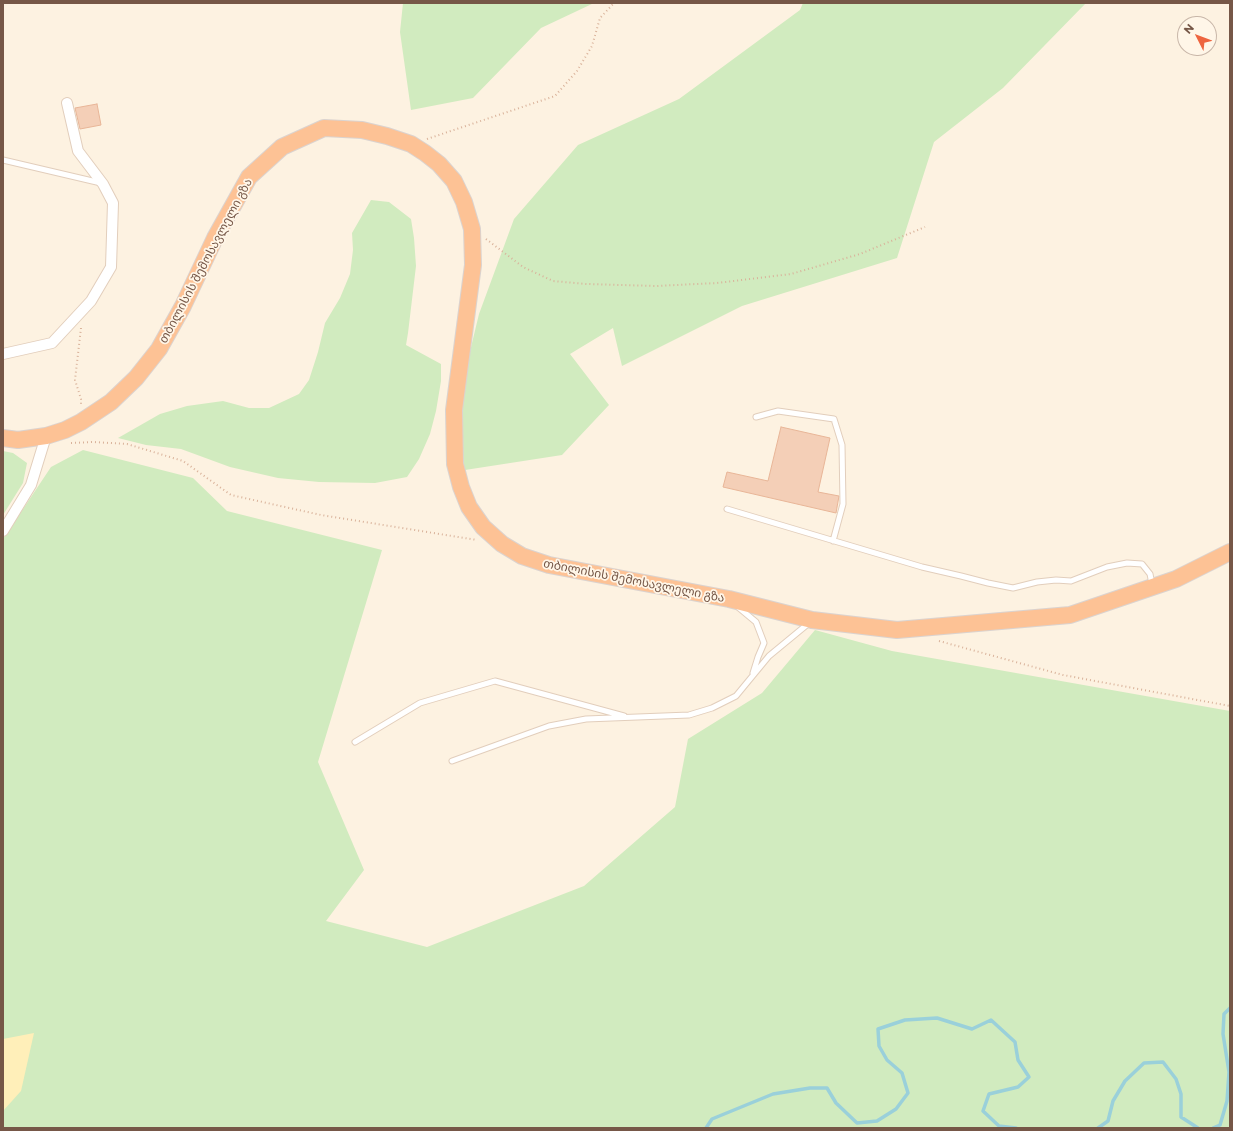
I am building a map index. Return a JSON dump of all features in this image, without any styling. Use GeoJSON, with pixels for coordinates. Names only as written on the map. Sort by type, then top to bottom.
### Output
{"type":"FeatureCollection","features":[{"type":"Feature","properties":{"kind":"highway","name":"თბილისის შემოსავლელი გზა"},"geometry":{"type":"LineString","coordinates":[[3,438],[18,440],[46,436],[65,430],[81,422],[111,402],[136,378],[159,350],[183,306],[215,238],[249,176],[282,147],[324,128],[362,130],[411,144],[439,164],[454,182],[464,202],[472,228],[473,266],[454,410],[455,464],[461,487],[469,507],[484,527],[502,544],[522,556],[549,565],[729,599],[812,620],[897,630],[1070,614],[1176,579],[1230,552]]}},
{"type":"Feature","properties":{"kind":"street"},"geometry":{"type":"LineString","coordinates":[[3,354],[52,343],[91,301],[112,267],[113,203],[103,184],[78,151],[67,103]]}},
{"type":"Feature","properties":{"kind":"street"},"geometry":{"type":"LineString","coordinates":[[3,531],[30,485],[46,436]]}},
{"type":"Feature","properties":{"kind":"lane"},"geometry":{"type":"LineString","coordinates":[[3,160],[103,184]]}},
{"type":"Feature","properties":{"kind":"lane"},"geometry":{"type":"LineString","coordinates":[[756,417],[778,411],[834,419],[842,446],[843,504],[833,541]]}},
{"type":"Feature","properties":{"kind":"lane"},"geometry":{"type":"LineString","coordinates":[[727,509],[922,567],[1013,588],[1037,582],[1071,580],[1107,567],[1127,563],[1142,564],[1150,574],[1153,587]]}},
{"type":"Feature","properties":{"kind":"lane"},"geometry":{"type":"LineString","coordinates":[[729,599],[756,622],[764,643],[753,674],[736,696]]}},
{"type":"Feature","properties":{"kind":"lane"},"geometry":{"type":"LineString","coordinates":[[452,761],[549,726],[586,719],[689,715],[712,708],[736,696],[769,656],[812,620]]}},
{"type":"Feature","properties":{"kind":"lane"},"geometry":{"type":"LineString","coordinates":[[355,742],[420,703],[495,681],[630,717]]}},
{"type":"Feature","properties":{"kind":"path"},"geometry":{"type":"LineString","coordinates":[[411,144],[555,96],[577,71],[592,46],[600,18],[614,3]]}},
{"type":"Feature","properties":{"kind":"path"},"geometry":{"type":"LineString","coordinates":[[472,228],[523,267],[553,281],[586,284],[656,286],[717,283],[791,274],[860,254],[925,227]]}},
{"type":"Feature","properties":{"kind":"path"},"geometry":{"type":"LineString","coordinates":[[81,422],[82,400],[75,380],[83,309]]}},
{"type":"Feature","properties":{"kind":"path"},"geometry":{"type":"LineString","coordinates":[[67,442],[74,444],[92,442],[127,444],[183,461],[231,495],[320,515],[481,540]]}},
{"type":"Feature","properties":{"kind":"path"},"geometry":{"type":"LineString","coordinates":[[938,641],[1063,675],[1230,706]]}},
{"type":"Feature","properties":{"kind":"green space"},"geometry":{"type":"Polygon","coordinates":[[[403,3],[594,3],[541,28],[473,98],[411,110],[400,32],[403,3]]]}},
{"type":"Feature","properties":{"kind":"green space"},"geometry":{"type":"Polygon","coordinates":[[[803,3],[1086,3],[1003,88],[934,142],[897,258],[742,306],[622,366],[613,328],[570,354],[609,405],[562,455],[465,470],[453,422],[479,314],[514,219],[578,145],[679,99],[800,10],[803,3]]]}},
{"type":"Feature","properties":{"kind":"green space"},"geometry":{"type":"Polygon","coordinates":[[[371,200],[389,202],[411,219],[416,266],[406,345],[441,364],[441,381],[436,411],[430,434],[419,459],[407,477],[375,483],[319,482],[278,478],[230,467],[181,449],[146,445],[118,438],[160,414],[187,406],[223,401],[249,408],[269,408],[299,394],[309,380],[325,323],[340,298],[350,274],[353,250],[352,233],[371,200]]]}},
{"type":"Feature","properties":{"kind":"green space"},"geometry":{"type":"Polygon","coordinates":[[[83,450],[193,478],[227,511],[382,550],[318,762],[364,870],[326,921],[427,947],[584,886],[675,807],[688,739],[762,693],[815,630],[892,651],[1230,711],[1230,1128],[3,1128],[3,539],[51,467],[83,450]]]}},
{"type":"Feature","properties":{"kind":"green space"},"geometry":{"type":"Polygon","coordinates":[[[3,451],[13,453],[27,463],[23,483],[3,515],[3,451]]]}},
{"type":"Feature","properties":{"kind":"sand"},"geometry":{"type":"Polygon","coordinates":[[[34,1033],[21,1091],[3,1111],[3,1039],[34,1033]]]}},
{"type":"Feature","properties":{"kind":"building"},"geometry":{"type":"Polygon","coordinates":[[[97,104],[101,125],[80,129],[75,108],[97,104]]]}},
{"type":"Feature","properties":{"kind":"building"},"geometry":{"type":"Polygon","coordinates":[[[781,427],[830,438],[818,492],[839,496],[836,513],[723,487],[727,472],[768,481],[781,427]]]}},
{"type":"Feature","properties":{"kind":"waterway"},"geometry":{"type":"LineString","coordinates":[[1213,1128],[1220,1125],[1227,1101],[1229,1072],[1223,1034],[1224,1014],[1230,1008]]}},
{"type":"Feature","properties":{"kind":"waterway"},"geometry":{"type":"LineString","coordinates":[[706,1128],[712,1119],[773,1094],[810,1088],[827,1088],[836,1103],[857,1123],[877,1121],[896,1109],[908,1093],[902,1073],[887,1060],[879,1046],[878,1029],[905,1020],[937,1018],[972,1029],[991,1020],[1015,1042],[1018,1060],[1029,1077],[1018,1087],[989,1094],[983,1111],[999,1126],[1016,1128]]}},
{"type":"Feature","properties":{"kind":"waterway"},"geometry":{"type":"LineString","coordinates":[[1098,1128],[1108,1121],[1113,1101],[1125,1081],[1144,1063],[1163,1062],[1176,1079],[1181,1094],[1181,1117],[1198,1128]]}}]}
